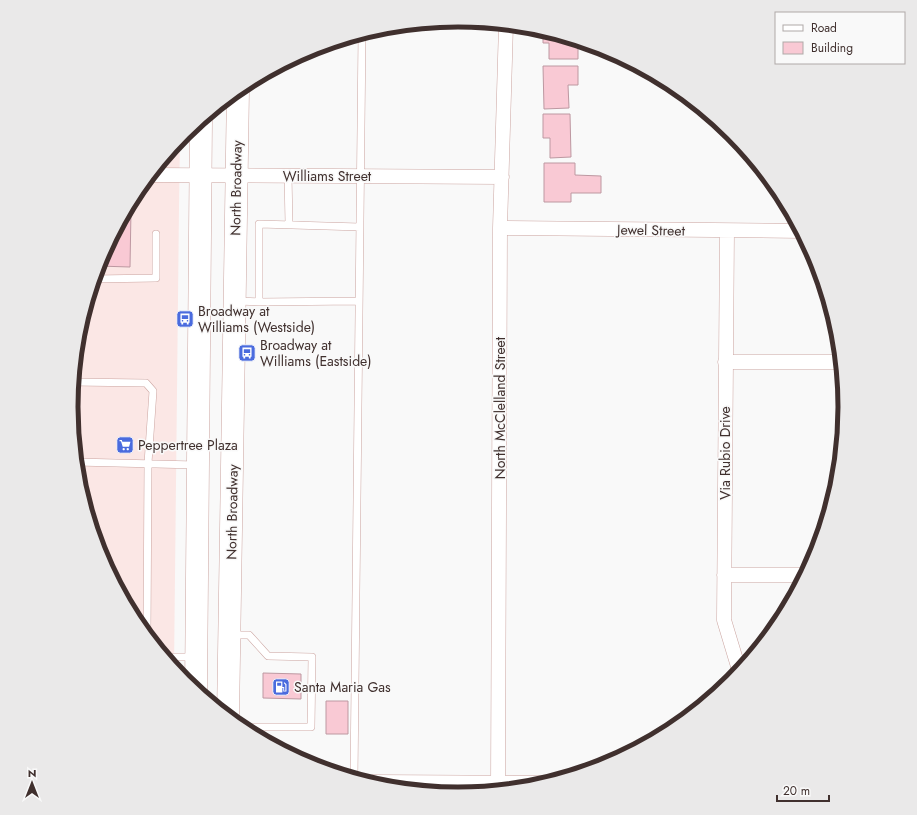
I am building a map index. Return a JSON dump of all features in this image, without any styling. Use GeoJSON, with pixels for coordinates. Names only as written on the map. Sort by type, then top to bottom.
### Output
{"type":"FeatureCollection","features":[{"type":"Feature","properties":{"kind":"main road","name":"North Broadway"},"geometry":{"type":"LineString","coordinates":[[228,710],[238,98]]}},
{"type":"Feature","properties":{"kind":"main road"},"geometry":{"type":"LineString","coordinates":[[196,683],[201,127]]}},
{"type":"Feature","properties":{"kind":"main road"},"geometry":{"type":"LineString","coordinates":[[424,786],[473,787]]}},
{"type":"Feature","properties":{"kind":"street","name":"North McClelland Street"},"geometry":{"type":"LineString","coordinates":[[498,786],[500,228],[506,30]]}},
{"type":"Feature","properties":{"kind":"street","name":"Williams Street"},"geometry":{"type":"LineString","coordinates":[[158,174],[502,177]]}},
{"type":"Feature","properties":{"kind":"street","name":"Jewel Street"},"geometry":{"type":"LineString","coordinates":[[500,228],[796,231]]}},
{"type":"Feature","properties":{"kind":"street","name":"Via Rubio Drive"},"geometry":{"type":"LineString","coordinates":[[727,230],[724,620],[738,666]]}},
{"type":"Feature","properties":{"kind":"street"},"geometry":{"type":"LineString","coordinates":[[725,362],[836,362]]}},
{"type":"Feature","properties":{"kind":"street"},"geometry":{"type":"LineString","coordinates":[[724,576],[800,576]]}},
{"type":"Feature","properties":{"kind":"lane"},"geometry":{"type":"LineString","coordinates":[[354,773],[362,40]]}},
{"type":"Feature","properties":{"kind":"lane"},"geometry":{"type":"LineString","coordinates":[[288,175],[289,224]]}},
{"type":"Feature","properties":{"kind":"lane"},"geometry":{"type":"LineString","coordinates":[[259,302],[259,224],[360,227]]}},
{"type":"Feature","properties":{"kind":"lane"},"geometry":{"type":"LineString","coordinates":[[100,279],[156,278],[156,234]]}},
{"type":"Feature","properties":{"kind":"lane"},"geometry":{"type":"LineString","coordinates":[[235,301],[359,301]]}},
{"type":"Feature","properties":{"kind":"lane"},"geometry":{"type":"LineString","coordinates":[[79,382],[146,383],[153,392],[148,464],[147,626]]}},
{"type":"Feature","properties":{"kind":"lane"},"geometry":{"type":"LineString","coordinates":[[82,462],[198,466]]}},
{"type":"Feature","properties":{"kind":"lane"},"geometry":{"type":"LineString","coordinates":[[230,634],[250,635],[268,656],[312,657],[311,728],[252,727]]}},
{"type":"Feature","properties":{"kind":"lane"},"geometry":{"type":"LineString","coordinates":[[171,657],[196,657]]}},
{"type":"Feature","properties":{"kind":"shaded area","name":"Peppertree Plaza"},"geometry":{"type":"Polygon","coordinates":[[[180,148],[174,660],[142,619],[129,598],[117,576],[98,530],[85,482],[81,457],[78,408],[81,358],[85,333],[98,285],[107,262],[117,239],[142,196],[180,148]]]}},
{"type":"Feature","properties":{"kind":"building"},"geometry":{"type":"Polygon","coordinates":[[[543,36],[578,46],[578,59],[549,59],[549,43],[543,43],[543,36]]]}},
{"type":"Feature","properties":{"kind":"building"},"geometry":{"type":"Polygon","coordinates":[[[543,66],[578,66],[578,85],[568,85],[569,108],[544,109],[543,66]]]}},
{"type":"Feature","properties":{"kind":"building"},"geometry":{"type":"Polygon","coordinates":[[[543,114],[570,114],[571,157],[550,158],[550,138],[543,138],[543,114]]]}},
{"type":"Feature","properties":{"kind":"building"},"geometry":{"type":"Polygon","coordinates":[[[544,163],[575,163],[575,175],[601,176],[601,193],[571,193],[571,202],[544,202],[544,163]]]}},
{"type":"Feature","properties":{"kind":"building"},"geometry":{"type":"Polygon","coordinates":[[[131,214],[130,267],[105,266],[117,239],[131,214]]]}},
{"type":"Feature","properties":{"kind":"building"},"geometry":{"type":"Polygon","coordinates":[[[263,673],[301,674],[301,699],[263,698],[263,673]]]}},
{"type":"Feature","properties":{"kind":"building"},"geometry":{"type":"Polygon","coordinates":[[[326,701],[348,701],[348,734],[326,734],[326,701]]]}},
{"type":"Feature","properties":{"kind":"place","name":"Broadway at Williams (Westside)"},"geometry":{"type":"Point","coordinates":[185,319]}},
{"type":"Feature","properties":{"kind":"place","name":"Broadway at Williams (Eastside)"},"geometry":{"type":"Point","coordinates":[247,353]}},
{"type":"Feature","properties":{"kind":"place","name":"Peppertree Plaza"},"geometry":{"type":"Point","coordinates":[125,445]}},
{"type":"Feature","properties":{"kind":"place","name":"Santa Maria Gas"},"geometry":{"type":"Point","coordinates":[281,687]}}]}
